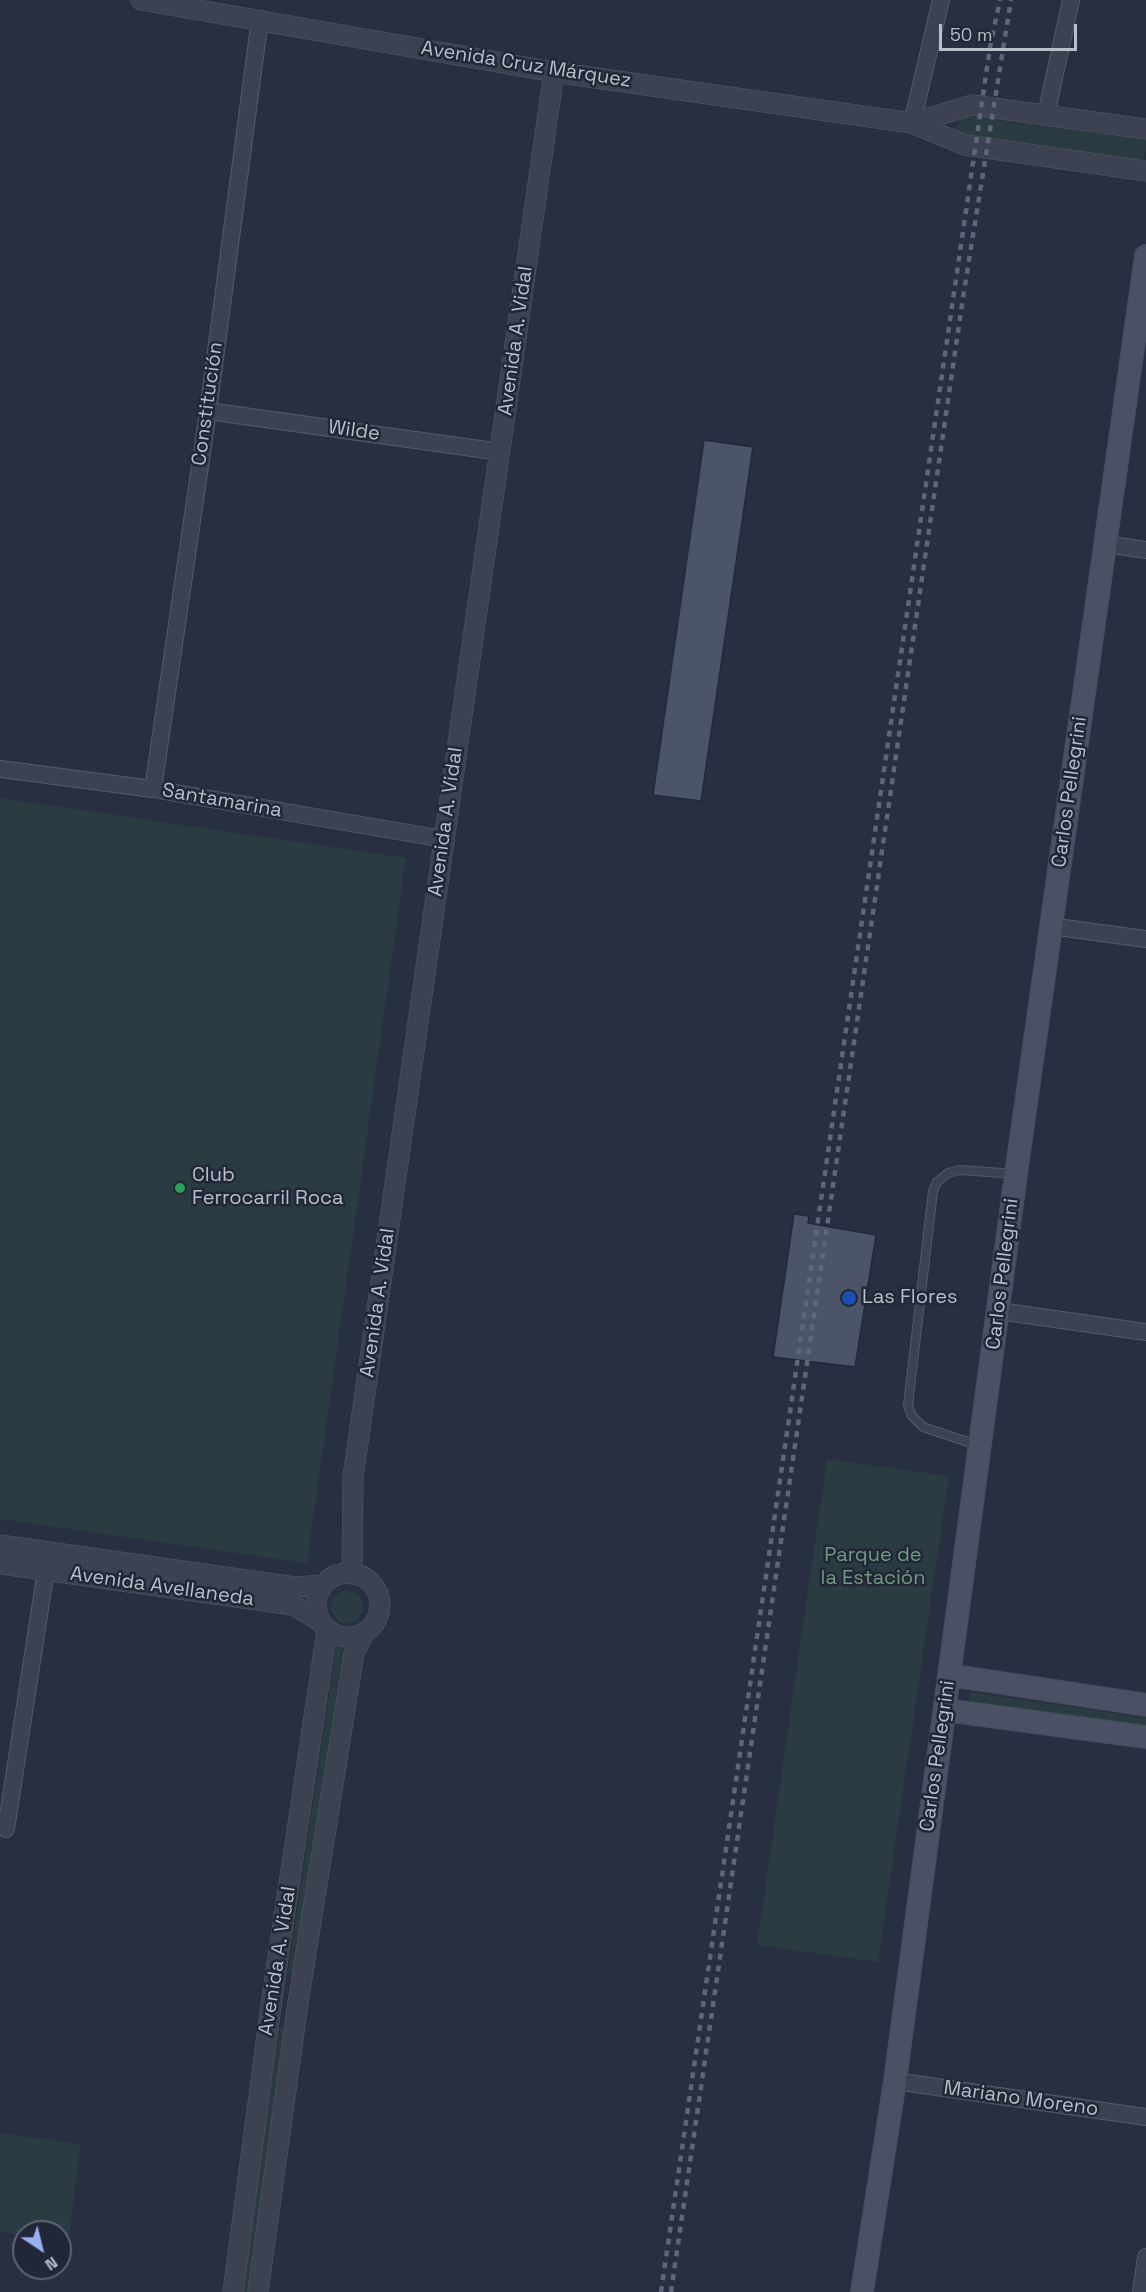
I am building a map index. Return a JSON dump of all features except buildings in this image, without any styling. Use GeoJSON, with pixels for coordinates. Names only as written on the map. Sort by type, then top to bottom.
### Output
{"type":"FeatureCollection","features":[{"type":"Feature","properties":{"kind":"main road","name":"Carlos Pellegrini"},"geometry":{"type":"LineString","coordinates":[[862,2292],[895,2081],[1050,926],[1146,256]]}},
{"type":"Feature","properties":{"kind":"main road"},"geometry":{"type":"LineString","coordinates":[[949,1675],[1146,1705]]}},
{"type":"Feature","properties":{"kind":"main road"},"geometry":{"type":"LineString","coordinates":[[945,1710],[1146,1737]]}},
{"type":"Feature","properties":{"kind":"street","name":"Avenida Cruz Márquez"},"geometry":{"type":"LineString","coordinates":[[141,0],[554,72],[912,123],[965,145],[1146,171]]}},
{"type":"Feature","properties":{"kind":"street"},"geometry":{"type":"LineString","coordinates":[[912,123],[941,0]]}},
{"type":"Feature","properties":{"kind":"street"},"geometry":{"type":"LineString","coordinates":[[1046,115],[1071,0]]}},
{"type":"Feature","properties":{"kind":"street","name":"Constitución"},"geometry":{"type":"LineString","coordinates":[[153,789],[208,411],[260,19]]}},
{"type":"Feature","properties":{"kind":"street","name":"Avenida A. Vidal"},"geometry":{"type":"LineString","coordinates":[[352,1574],[353,1477],[554,72]]}},
{"type":"Feature","properties":{"kind":"street","name":"Avenida Cruz Márquez"},"geometry":{"type":"LineString","coordinates":[[912,123],[972,105],[1146,129]]}},
{"type":"Feature","properties":{"kind":"street","name":"Wilde"},"geometry":{"type":"LineString","coordinates":[[208,411],[501,452]]}},
{"type":"Feature","properties":{"kind":"street"},"geometry":{"type":"LineString","coordinates":[[1106,544],[1146,550]]}},
{"type":"Feature","properties":{"kind":"street","name":"Santamarina"},"geometry":{"type":"LineString","coordinates":[[0,769],[153,789],[443,839]]}},
{"type":"Feature","properties":{"kind":"street"},"geometry":{"type":"LineString","coordinates":[[1050,926],[1146,939]]}},
{"type":"Feature","properties":{"kind":"street"},"geometry":{"type":"LineString","coordinates":[[999,1311],[1146,1332]]}},
{"type":"Feature","properties":{"kind":"street","name":"Avenida Avellaneda"},"geometry":{"type":"LineString","coordinates":[[0,1545],[46,1561],[293,1605],[324,1626]]}},
{"type":"Feature","properties":{"kind":"street"},"geometry":{"type":"LineString","coordinates":[[6,1829],[46,1561]]}},
{"type":"Feature","properties":{"kind":"street","name":"Avenida Avellaneda"},"geometry":{"type":"LineString","coordinates":[[0,1564],[46,1561],[295,1587],[323,1585]]}},
{"type":"Feature","properties":{"kind":"street"},"geometry":{"type":"LineString","coordinates":[[341,1574],[352,1574],[370,1582],[379,1599],[377,1619],[364,1633],[345,1637],[324,1626],[316,1603],[323,1585],[341,1574]]}},
{"type":"Feature","properties":{"kind":"street","name":"Avenida A. Vidal"},"geometry":{"type":"LineString","coordinates":[[233,2292],[324,1626]]}},
{"type":"Feature","properties":{"kind":"street","name":"Avenida A. Vidal"},"geometry":{"type":"LineString","coordinates":[[258,2292],[298,2003],[354,1653],[364,1633]]}},
{"type":"Feature","properties":{"kind":"street"},"geometry":{"type":"LineString","coordinates":[[272,1998],[298,2003]]}},
{"type":"Feature","properties":{"kind":"street","name":"Mariano Moreno"},"geometry":{"type":"LineString","coordinates":[[895,2081],[1146,2117]]}},
{"type":"Feature","properties":{"kind":"street"},"geometry":{"type":"LineString","coordinates":[[1141,2292],[1146,2257]]}},
{"type":"Feature","properties":{"kind":"lane"},"geometry":{"type":"LineString","coordinates":[[981,1446],[923,1427],[912,1416],[908,1405],[933,1191],[937,1182],[948,1173],[960,1170],[1016,1174]]}},
{"type":"Feature","properties":{"kind":"green space"},"geometry":{"type":"Polygon","coordinates":[[[959,115],[1146,140],[1143,161],[956,136],[959,115]]]}},
{"type":"Feature","properties":{"kind":"green space","name":"Club Ferrocarril Roca"},"geometry":{"type":"Polygon","coordinates":[[[0,798],[406,858],[307,1563],[0,1519],[0,798]]]}},
{"type":"Feature","properties":{"kind":"green space","name":"Parque de la Estación"},"geometry":{"type":"Polygon","coordinates":[[[827,1459],[949,1476],[878,1962],[757,1945],[827,1459]]]}},
{"type":"Feature","properties":{"kind":"green space"},"geometry":{"type":"Polygon","coordinates":[[[347,1591],[358,1596],[363,1607],[358,1618],[347,1623],[336,1618],[331,1607],[336,1596],[347,1591]]]}},
{"type":"Feature","properties":{"kind":"green space"},"geometry":{"type":"Polygon","coordinates":[[[336,1647],[343,1648],[295,1974],[288,1973],[336,1647]]]}},
{"type":"Feature","properties":{"kind":"green space"},"geometry":{"type":"Polygon","coordinates":[[[970,1692],[1146,1718],[1146,1728],[969,1702],[970,1692]]]}},
{"type":"Feature","properties":{"kind":"green space"},"geometry":{"type":"Polygon","coordinates":[[[280,2027],[288,2028],[249,2292],[241,2292],[280,2027]]]}},
{"type":"Feature","properties":{"kind":"green space"},"geometry":{"type":"Polygon","coordinates":[[[0,2133],[81,2144],[71,2220],[12,2220],[12,2234],[0,2232],[0,2133]]]}},
{"type":"Feature","properties":{"kind":"railway"},"geometry":{"type":"LineString","coordinates":[[661,2292],[990,47],[1000,0]]}},
{"type":"Feature","properties":{"kind":"railway"},"geometry":{"type":"LineString","coordinates":[[671,2292],[964,291],[1011,0]]}},
{"type":"Feature","properties":{"kind":"place","name":"Club Ferrocarril Roca"},"geometry":{"type":"Point","coordinates":[180,1188]}},
{"type":"Feature","properties":{"kind":"place","name":"Las Flores"},"geometry":{"type":"Point","coordinates":[849,1298]}}]}
